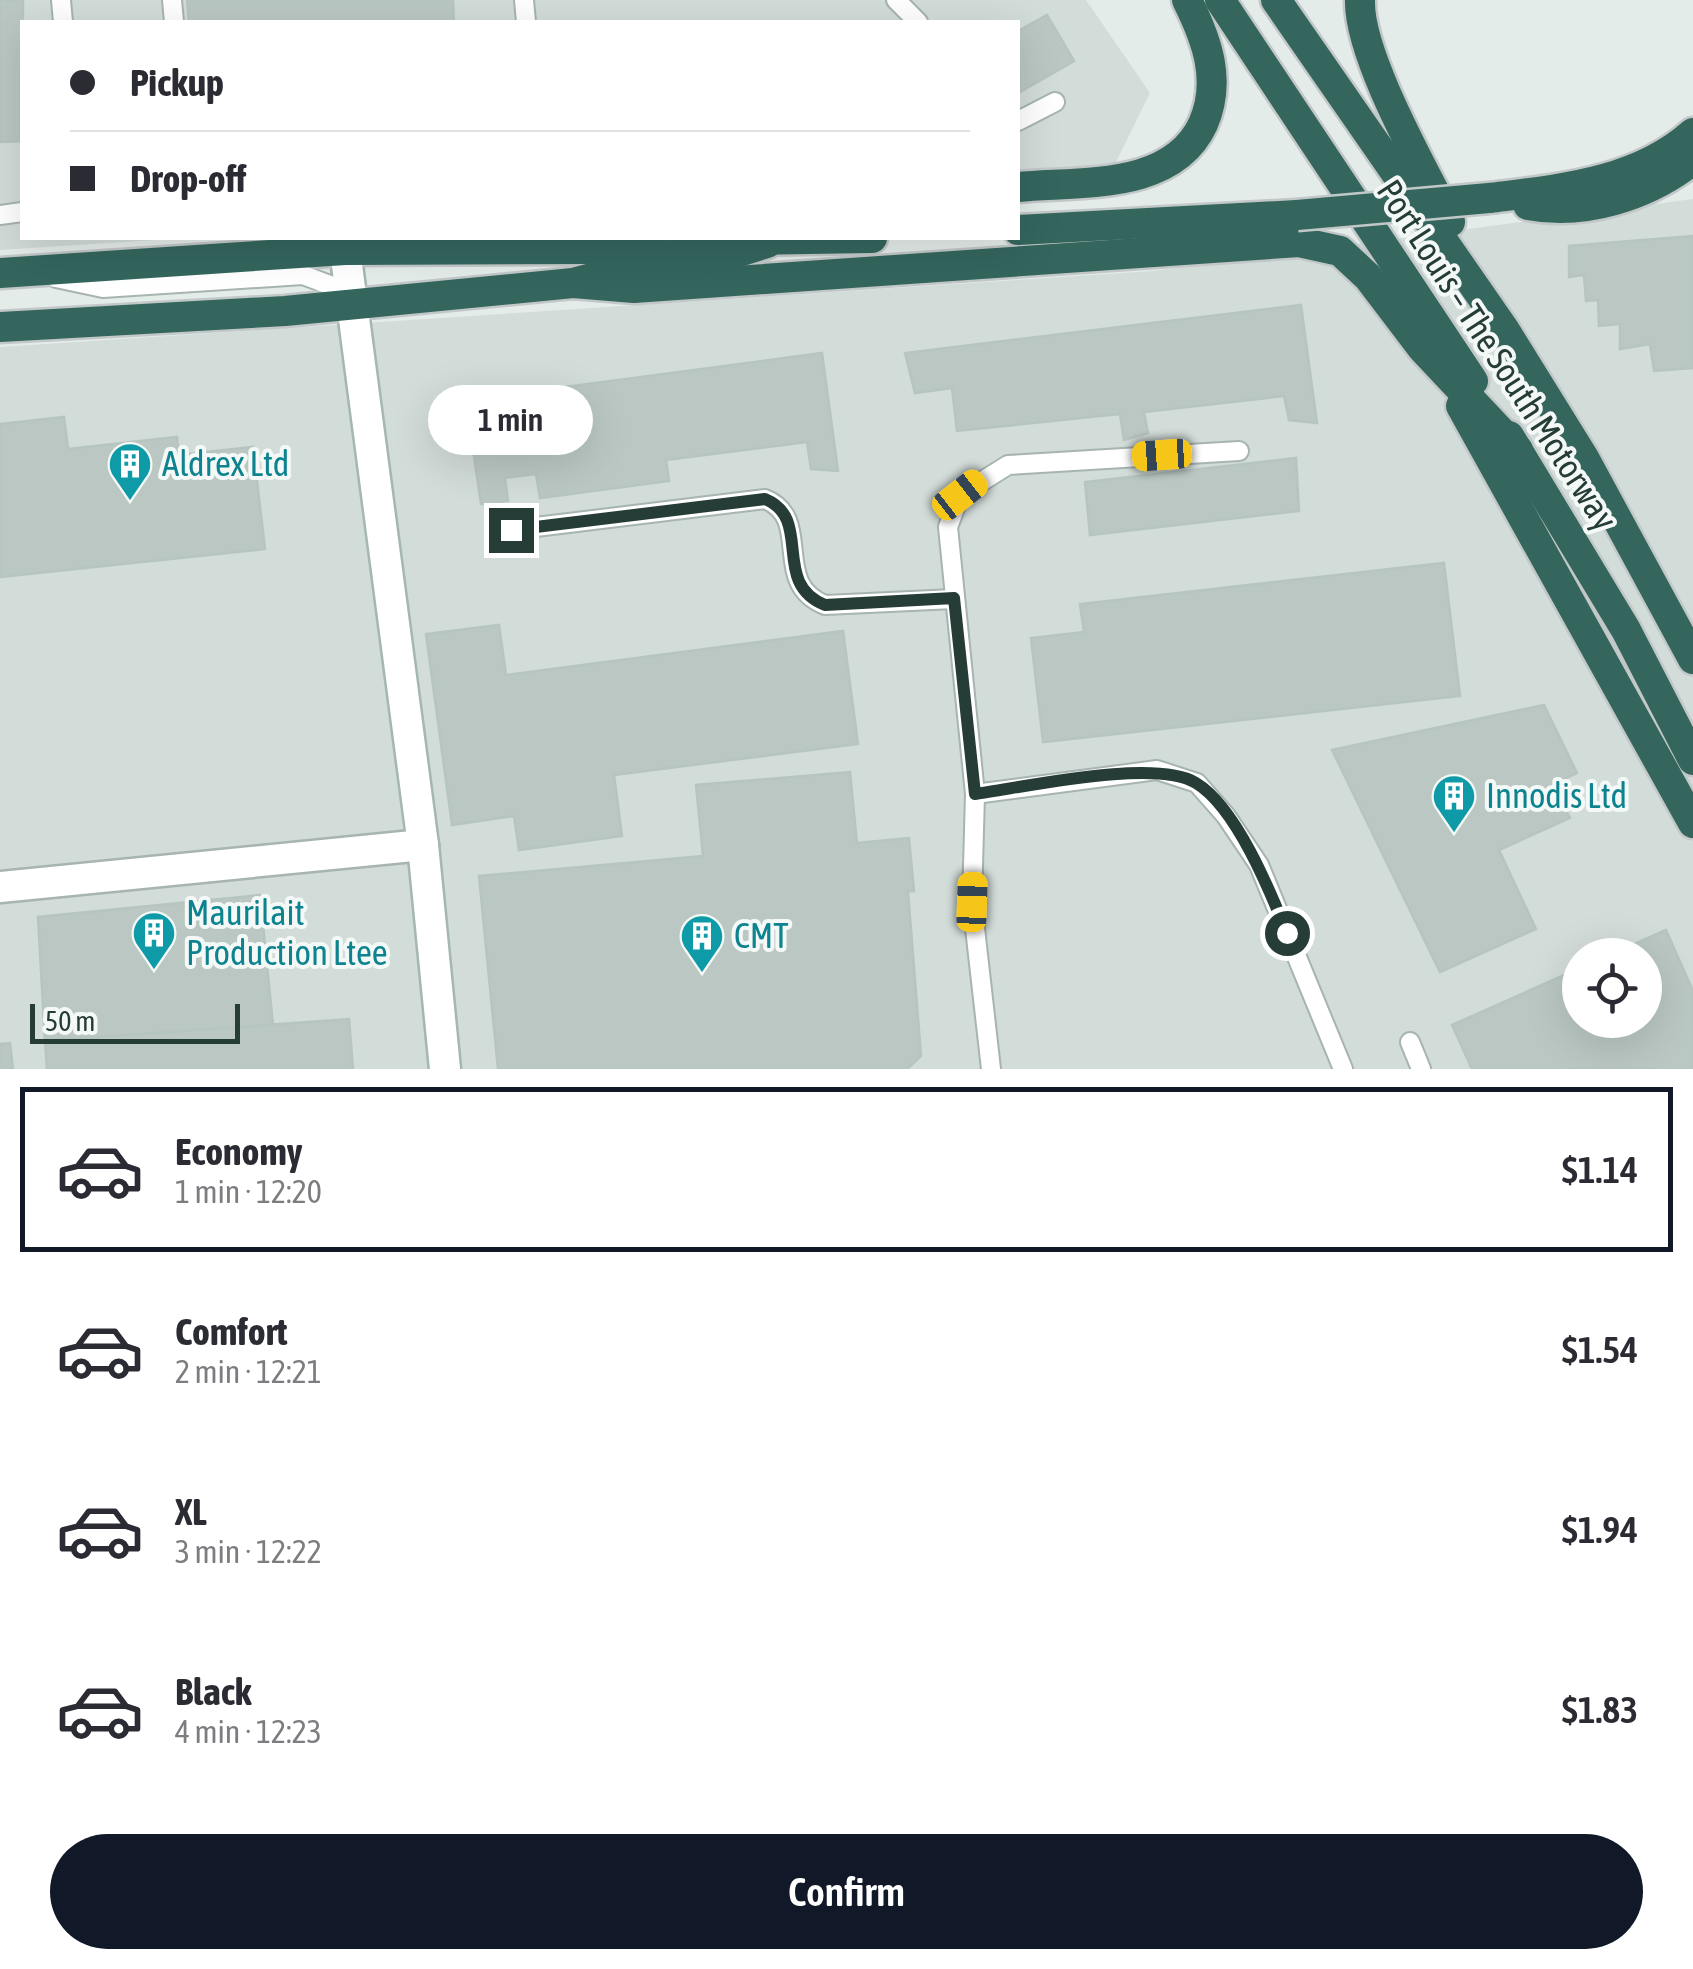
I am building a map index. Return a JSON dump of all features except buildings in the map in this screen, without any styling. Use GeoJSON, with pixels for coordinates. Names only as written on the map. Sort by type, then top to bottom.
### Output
{"type":"FeatureCollection","features":[{"type":"Feature","properties":{"kind":"highway"},"geometry":{"type":"LineString","coordinates":[[1020,187],[1102,181],[1152,171],[1183,156],[1212,104],[1211,61],[1187,0]]}},
{"type":"Feature","properties":{"kind":"highway","name":"Port Louis – The South Motorway"},"geometry":{"type":"LineString","coordinates":[[1220,0],[1518,450],[1626,630],[1688,751],[1693,790]]}},
{"type":"Feature","properties":{"kind":"highway","name":"Port Louis – The South Motorway"},"geometry":{"type":"LineString","coordinates":[[1276,0],[1504,329],[1584,458],[1693,659]]}},
{"type":"Feature","properties":{"kind":"highway"},"geometry":{"type":"LineString","coordinates":[[1360,0],[1359,18],[1408,140],[1504,329]]}},
{"type":"Feature","properties":{"kind":"highway"},"geometry":{"type":"LineString","coordinates":[[1020,230],[1297,215],[1489,198],[1595,182],[1641,168],[1693,133]]}},
{"type":"Feature","properties":{"kind":"highway"},"geometry":{"type":"LineString","coordinates":[[1489,198],[1549,209],[1579,208],[1621,199],[1676,174],[1693,160]]}},
{"type":"Feature","properties":{"kind":"highway"},"geometry":{"type":"LineString","coordinates":[[13,272],[345,250],[559,242],[585,249],[689,240]]}},
{"type":"Feature","properties":{"kind":"highway"},"geometry":{"type":"LineString","coordinates":[[745,240],[830,240]]}},
{"type":"Feature","properties":{"kind":"highway"},"geometry":{"type":"LineString","coordinates":[[0,326],[353,303],[574,283],[634,288],[1299,242],[1340,251],[1368,276],[1439,366],[1518,450]]}},
{"type":"Feature","properties":{"kind":"highway"},"geometry":{"type":"LineString","coordinates":[[574,283],[633,267],[726,256],[767,243]]}},
{"type":"Feature","properties":{"kind":"highway"},"geometry":{"type":"LineString","coordinates":[[1439,366],[1693,823]]}},
{"type":"Feature","properties":{"kind":"street"},"geometry":{"type":"LineString","coordinates":[[345,250],[423,845],[445,1069]]}},
{"type":"Feature","properties":{"kind":"street"},"geometry":{"type":"LineString","coordinates":[[0,887],[423,845]]}},
{"type":"Feature","properties":{"kind":"lane"},"geometry":{"type":"LineString","coordinates":[[896,0],[916,20]]}},
{"type":"Feature","properties":{"kind":"lane"},"geometry":{"type":"LineString","coordinates":[[1020,120],[1054,102]]}},
{"type":"Feature","properties":{"kind":"lane"},"geometry":{"type":"LineString","coordinates":[[13,272],[103,288],[303,275],[336,287],[353,303]]}},
{"type":"Feature","properties":{"kind":"lane"},"geometry":{"type":"LineString","coordinates":[[990,1069],[972,902],[975,794],[948,527],[951,510],[960,495],[984,476],[1008,465],[1239,451]]}},
{"type":"Feature","properties":{"kind":"lane"},"geometry":{"type":"LineString","coordinates":[[511,530],[765,499],[780,505],[788,518],[797,583],[807,598],[825,605],[954,598]]}},
{"type":"Feature","properties":{"kind":"lane"},"geometry":{"type":"LineString","coordinates":[[975,794],[1158,770],[1197,783],[1226,816],[1259,865],[1343,1069]]}},
{"type":"Feature","properties":{"kind":"lane"},"geometry":{"type":"LineString","coordinates":[[1410,1042],[1421,1069]]}},
{"type":"Feature","properties":{"kind":"shaded area"},"geometry":{"type":"Polygon","coordinates":[[[0,0],[1086,0],[1150,93],[1115,164],[1020,173],[1020,20],[20,20],[20,240],[155,240],[0,250],[0,0]]]}},
{"type":"Feature","properties":{"kind":"shaded area"},"geometry":{"type":"Polygon","coordinates":[[[1693,199],[1693,1069],[0,1069],[0,347],[1153,271],[1693,199]]]}},
{"type":"Feature","properties":{"kind":"place","name":"Aldrex Ltd"},"geometry":{"type":"Point","coordinates":[130,502]}},
{"type":"Feature","properties":{"kind":"place","name":"Innodis Ltd"},"geometry":{"type":"Point","coordinates":[1454,834]}},
{"type":"Feature","properties":{"kind":"place","name":"Maurilait Production Ltee"},"geometry":{"type":"Point","coordinates":[154,971]}},
{"type":"Feature","properties":{"kind":"place","name":"CMT"},"geometry":{"type":"Point","coordinates":[702,974]}},
{"type":"Feature","properties":{"kind":"route"},"geometry":{"type":"LineString","coordinates":[[511,530],[765,499],[780,505],[788,518],[797,583],[807,598],[825,605],[954,598],[975,794],[1158,770],[1197,783],[1226,816],[1259,865],[1287,933]]}}]}
